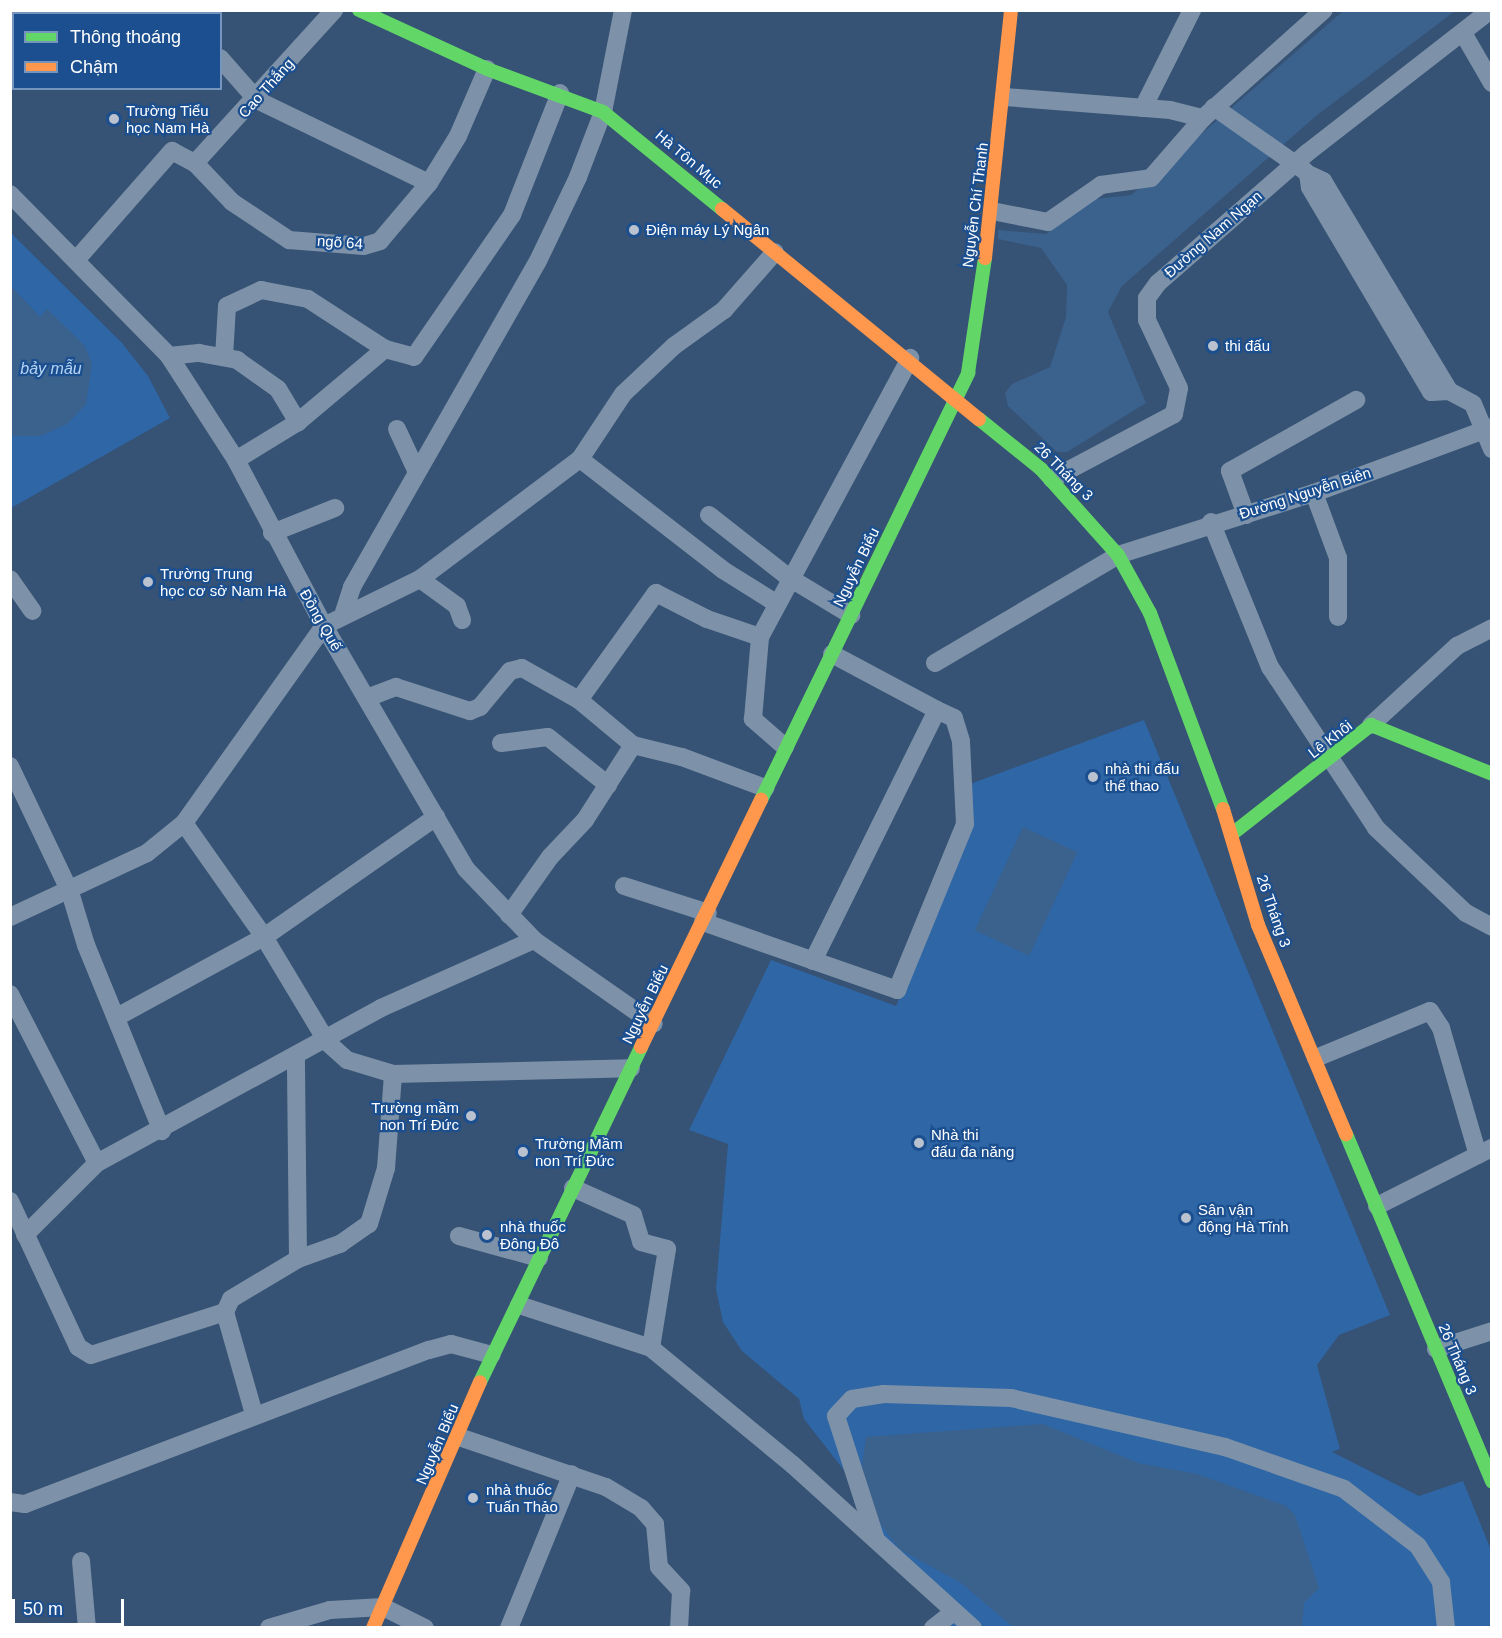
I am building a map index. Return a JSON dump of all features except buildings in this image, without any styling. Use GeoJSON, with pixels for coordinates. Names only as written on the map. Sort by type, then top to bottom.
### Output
{"type":"FeatureCollection","features":[{"type":"Feature","properties":{"kind":"street","name":"Cao Thắng"},"geometry":{"type":"LineString","coordinates":[[195,163],[257,99],[334,10]]}},
{"type":"Feature","properties":{"kind":"street","name":"Hà Tôn Mục"},"geometry":{"type":"LineString","coordinates":[[359,10],[487,69],[560,93],[603,112],[910,358],[957,400]]}},
{"type":"Feature","properties":{"kind":"street"},"geometry":{"type":"LineString","coordinates":[[344,612],[352,587],[538,261],[603,112],[623,10]]}},
{"type":"Feature","properties":{"kind":"street","name":"Nguyễn Chí Thanh"},"geometry":{"type":"LineString","coordinates":[[957,400],[969,373],[992,211],[1005,97],[1011,10]]}},
{"type":"Feature","properties":{"kind":"street"},"geometry":{"type":"LineString","coordinates":[[1143,108],[1192,10]]}},
{"type":"Feature","properties":{"kind":"street"},"geometry":{"type":"LineString","coordinates":[[992,211],[1048,222],[1101,185],[1151,178],[1213,113],[1324,10]]}},
{"type":"Feature","properties":{"kind":"street","name":"Đường Nam Ngạn"},"geometry":{"type":"LineString","coordinates":[[1052,479],[1174,414],[1179,388],[1147,320],[1147,298],[1193,248],[1491,10]]}},
{"type":"Feature","properties":{"kind":"street"},"geometry":{"type":"LineString","coordinates":[[1462,33],[1491,83]]}},
{"type":"Feature","properties":{"kind":"street"},"geometry":{"type":"LineString","coordinates":[[222,60],[257,99],[429,183]]}},
{"type":"Feature","properties":{"kind":"street","name":"ngõ 64"},"geometry":{"type":"LineString","coordinates":[[195,163],[232,202],[289,240],[364,246],[380,241],[402,220],[429,183],[458,136],[487,69]]}},
{"type":"Feature","properties":{"kind":"street"},"geometry":{"type":"LineString","coordinates":[[224,357],[227,306],[261,290],[330,309],[385,349],[414,357],[432,336],[443,310],[512,215],[560,93]]}},
{"type":"Feature","properties":{"kind":"street"},"geometry":{"type":"LineString","coordinates":[[1005,97],[1213,113],[1323,181],[1449,391],[1473,404],[1488,429],[1491,449]]}},
{"type":"Feature","properties":{"kind":"street"},"geometry":{"type":"LineString","coordinates":[[77,259],[172,151],[195,163]]}},
{"type":"Feature","properties":{"kind":"street","name":"Đồng Quế"},"geometry":{"type":"LineString","coordinates":[[10,194],[77,259],[170,356],[236,460],[272,533],[324,626],[466,869],[534,940],[654,1023]]}},
{"type":"Feature","properties":{"kind":"street"},"geometry":{"type":"LineString","coordinates":[[10,918],[70,892],[147,854],[184,824],[324,626],[344,612],[420,579],[580,459],[623,394],[674,346],[724,310],[775,252]]}},
{"type":"Feature","properties":{"kind":"street"},"geometry":{"type":"LineString","coordinates":[[236,460],[298,422],[385,349]]}},
{"type":"Feature","properties":{"kind":"street"},"geometry":{"type":"LineString","coordinates":[[170,356],[224,357],[237,360],[278,389],[298,422]]}},
{"type":"Feature","properties":{"kind":"street"},"geometry":{"type":"LineString","coordinates":[[785,747],[753,719],[760,637],[774,602],[910,358]]}},
{"type":"Feature","properties":{"kind":"street","name":"26 Tháng 3"},"geometry":{"type":"LineString","coordinates":[[957,400],[1052,479],[1118,555],[1150,613],[1232,834],[1258,925],[1316,1058],[1491,1482]]}},
{"type":"Feature","properties":{"kind":"street","name":"Nguyễn Biểu"},"geometry":{"type":"LineString","coordinates":[[373,1628],[459,1437],[492,1355],[519,1305],[539,1258],[705,917],[765,788],[957,400]]}},
{"type":"Feature","properties":{"kind":"street"},"geometry":{"type":"LineString","coordinates":[[1246,515],[1230,471],[1356,400]]}},
{"type":"Feature","properties":{"kind":"street"},"geometry":{"type":"LineString","coordinates":[[397,429],[417,472]]}},
{"type":"Feature","properties":{"kind":"street","name":"Đường Nguyễn Biên"},"geometry":{"type":"LineString","coordinates":[[935,663],[1118,555],[1211,522],[1246,515],[1314,493],[1488,429]]}},
{"type":"Feature","properties":{"kind":"street"},"geometry":{"type":"LineString","coordinates":[[580,459],[723,570],[774,602]]}},
{"type":"Feature","properties":{"kind":"street"},"geometry":{"type":"LineString","coordinates":[[1314,493],[1338,558],[1338,617]]}},
{"type":"Feature","properties":{"kind":"street"},"geometry":{"type":"LineString","coordinates":[[272,533],[335,508]]}},
{"type":"Feature","properties":{"kind":"street"},"geometry":{"type":"LineString","coordinates":[[709,514],[788,577],[850,615]]}},
{"type":"Feature","properties":{"kind":"street"},"geometry":{"type":"LineString","coordinates":[[1211,522],[1270,667],[1335,758],[1376,828],[1466,914],[1491,927]]}},
{"type":"Feature","properties":{"kind":"street"},"geometry":{"type":"LineString","coordinates":[[10,579],[32,611]]}},
{"type":"Feature","properties":{"kind":"street"},"geometry":{"type":"LineString","coordinates":[[420,579],[457,606],[462,620]]}},
{"type":"Feature","properties":{"kind":"street"},"geometry":{"type":"LineString","coordinates":[[579,700],[656,592],[707,619],[760,637]]}},
{"type":"Feature","properties":{"kind":"street"},"geometry":{"type":"LineString","coordinates":[[1371,724],[1456,646],[1491,628]]}},
{"type":"Feature","properties":{"kind":"street"},"geometry":{"type":"LineString","coordinates":[[624,886],[813,961],[897,990],[965,824],[961,741],[954,718],[832,654]]}},
{"type":"Feature","properties":{"kind":"street"},"geometry":{"type":"LineString","coordinates":[[367,698],[396,687],[470,711],[480,707],[510,671],[522,668],[579,700],[633,745],[765,788]]}},
{"type":"Feature","properties":{"kind":"street"},"geometry":{"type":"LineString","coordinates":[[813,961],[937,710]]}},
{"type":"Feature","properties":{"kind":"street","name":"Lê Khôi"},"geometry":{"type":"LineString","coordinates":[[1232,834],[1335,758],[1371,724],[1491,774]]}},
{"type":"Feature","properties":{"kind":"street"},"geometry":{"type":"LineString","coordinates":[[501,742],[548,737],[608,785]]}},
{"type":"Feature","properties":{"kind":"street"},"geometry":{"type":"LineString","coordinates":[[509,915],[608,785],[633,745]]}},
{"type":"Feature","properties":{"kind":"street"},"geometry":{"type":"LineString","coordinates":[[10,766],[70,892],[86,945],[162,1131]]}},
{"type":"Feature","properties":{"kind":"street"},"geometry":{"type":"LineString","coordinates":[[117,1017],[264,937],[436,817]]}},
{"type":"Feature","properties":{"kind":"street"},"geometry":{"type":"LineString","coordinates":[[184,824],[264,937],[327,1042],[347,1060],[393,1074],[631,1068]]}},
{"type":"Feature","properties":{"kind":"street"},"geometry":{"type":"LineString","coordinates":[[25,1235],[97,1163],[162,1131],[327,1042],[381,1008],[534,940]]}},
{"type":"Feature","properties":{"kind":"street"},"geometry":{"type":"LineString","coordinates":[[10,994],[97,1163]]}},
{"type":"Feature","properties":{"kind":"street"},"geometry":{"type":"LineString","coordinates":[[1316,1058],[1430,1011],[1441,1028],[1485,1152],[1377,1206]]}},
{"type":"Feature","properties":{"kind":"street"},"geometry":{"type":"LineString","coordinates":[[296,1058],[298,1259]]}},
{"type":"Feature","properties":{"kind":"street"},"geometry":{"type":"LineString","coordinates":[[254,1414],[225,1312],[231,1299],[298,1259],[340,1244],[369,1224],[386,1168],[393,1074]]}},
{"type":"Feature","properties":{"kind":"street"},"geometry":{"type":"LineString","coordinates":[[573,1188],[633,1215],[641,1242],[667,1249],[651,1348]]}},
{"type":"Feature","properties":{"kind":"street"},"geometry":{"type":"LineString","coordinates":[[12,1210],[78,1347],[91,1355],[225,1312]]}},
{"type":"Feature","properties":{"kind":"street"},"geometry":{"type":"LineString","coordinates":[[459,1236],[539,1258]]}},
{"type":"Feature","properties":{"kind":"street"},"geometry":{"type":"LineString","coordinates":[[519,1305],[651,1348],[876,1540],[952,1613],[973,1628]]}},
{"type":"Feature","properties":{"kind":"street"},"geometry":{"type":"LineString","coordinates":[[1436,1349],[1491,1331]]}},
{"type":"Feature","properties":{"kind":"street"},"geometry":{"type":"LineString","coordinates":[[10,1502],[25,1504],[254,1414],[451,1344],[492,1355]]}},
{"type":"Feature","properties":{"kind":"street"},"geometry":{"type":"LineString","coordinates":[[876,1540],[836,1416],[852,1399],[884,1394],[1011,1398],[1225,1447],[1344,1489],[1418,1546],[1441,1582],[1446,1628]]}},
{"type":"Feature","properties":{"kind":"street"},"geometry":{"type":"LineString","coordinates":[[459,1437],[572,1474],[633,1503],[655,1524],[659,1567],[681,1591],[679,1628]]}},
{"type":"Feature","properties":{"kind":"street"},"geometry":{"type":"LineString","coordinates":[[509,1628],[572,1474]]}},
{"type":"Feature","properties":{"kind":"street"},"geometry":{"type":"LineString","coordinates":[[81,1561],[87,1628]]}},
{"type":"Feature","properties":{"kind":"street"},"geometry":{"type":"LineString","coordinates":[[269,1628],[330,1610],[383,1607],[425,1628]]}},
{"type":"Feature","properties":{"kind":"street"},"geometry":{"type":"LineString","coordinates":[[933,1628],[952,1613]]}},
{"type":"Feature","properties":{"kind":"shaded area"},"geometry":{"type":"Polygon","coordinates":[[[10,232],[122,343],[148,376],[170,418],[11,508],[10,232]]]}},
{"type":"Feature","properties":{"kind":"shaded area"},"geometry":{"type":"Polygon","coordinates":[[[1144,720],[1390,1315],[1339,1335],[1317,1365],[1340,1449],[1332,1452],[1419,1496],[1463,1481],[1491,1550],[1491,1627],[943,1627],[959,1611],[883,1547],[857,1487],[804,1419],[799,1399],[742,1351],[723,1322],[716,1289],[728,1144],[689,1130],[771,960],[896,1006],[973,827],[970,784],[1144,720]]]}},
{"type":"Feature","properties":{"kind":"water"},"geometry":{"type":"Polygon","coordinates":[[[1343,11],[1455,11],[1316,116],[1122,286],[1108,312],[1146,403],[1067,452],[1057,452],[1008,406],[1005,393],[1012,384],[1050,367],[1066,317],[1067,285],[1041,248],[998,239],[998,230],[1046,234],[1087,200],[1131,195],[1343,11]]]}},
{"type":"Feature","properties":{"kind":"water","name":"bảy mẫu"},"geometry":{"type":"Polygon","coordinates":[[[10,285],[40,317],[47,309],[85,346],[92,364],[86,404],[67,424],[40,436],[11,436],[10,285]]]}},
{"type":"Feature","properties":{"kind":"water"},"geometry":{"type":"Polygon","coordinates":[[[1023,827],[1077,852],[1029,956],[975,930],[1023,827]]]}},
{"type":"Feature","properties":{"kind":"water"},"geometry":{"type":"Polygon","coordinates":[[[1043,1424],[1138,1463],[1197,1474],[1286,1506],[1295,1515],[1319,1588],[1304,1603],[1302,1627],[1013,1627],[961,1583],[899,1549],[874,1515],[861,1474],[866,1437],[1043,1424]]]}},
{"type":"Feature","properties":{"kind":"traffic: fast"},"geometry":{"type":"LineString","coordinates":[[359,10],[487,69],[603,112],[722,209]]}},
{"type":"Feature","properties":{"kind":"traffic: fast"},"geometry":{"type":"LineString","coordinates":[[761,800],[968,373],[985,258]]}},
{"type":"Feature","properties":{"kind":"traffic: fast"},"geometry":{"type":"LineString","coordinates":[[979,419],[1041,469],[1118,555],[1150,613],[1223,809]]}},
{"type":"Feature","properties":{"kind":"traffic: fast"},"geometry":{"type":"LineString","coordinates":[[1232,834],[1371,725],[1492,774]]}},
{"type":"Feature","properties":{"kind":"traffic: fast"},"geometry":{"type":"LineString","coordinates":[[480,1382],[641,1047]]}},
{"type":"Feature","properties":{"kind":"traffic: fast"},"geometry":{"type":"LineString","coordinates":[[1346,1134],[1492,1482]]}},
{"type":"Feature","properties":{"kind":"traffic: slow"},"geometry":{"type":"LineString","coordinates":[[985,258],[1011,10]]}},
{"type":"Feature","properties":{"kind":"traffic: slow"},"geometry":{"type":"LineString","coordinates":[[722,209],[979,419]]}},
{"type":"Feature","properties":{"kind":"traffic: slow"},"geometry":{"type":"LineString","coordinates":[[641,1047],[761,800]]}},
{"type":"Feature","properties":{"kind":"traffic: slow"},"geometry":{"type":"LineString","coordinates":[[1223,809],[1258,925],[1346,1134]]}},
{"type":"Feature","properties":{"kind":"traffic: slow"},"geometry":{"type":"LineString","coordinates":[[373,1628],[480,1382]]}},
{"type":"Feature","properties":{"kind":"place","name":"Trường Tiểu học Nam Hà"},"geometry":{"type":"Point","coordinates":[114,119]}},
{"type":"Feature","properties":{"kind":"place","name":"Điện máy Lý Ngân"},"geometry":{"type":"Point","coordinates":[634,230]}},
{"type":"Feature","properties":{"kind":"place","name":"thi đấu"},"geometry":{"type":"Point","coordinates":[1213,346]}},
{"type":"Feature","properties":{"kind":"place","name":"Trường Trung học cơ sở Nam Hà"},"geometry":{"type":"Point","coordinates":[148,582]}},
{"type":"Feature","properties":{"kind":"place","name":"nhà thi đấu thể thao"},"geometry":{"type":"Point","coordinates":[1093,777]}},
{"type":"Feature","properties":{"kind":"place","name":"Trường mầm non Trí Đức"},"geometry":{"type":"Point","coordinates":[471,1116]}},
{"type":"Feature","properties":{"kind":"place","name":"Nhà thi đấu đa năng"},"geometry":{"type":"Point","coordinates":[919,1143]}},
{"type":"Feature","properties":{"kind":"place","name":"Trường Mầm non Trí Đức"},"geometry":{"type":"Point","coordinates":[523,1152]}},
{"type":"Feature","properties":{"kind":"place","name":"Sân vận động Hà Tĩnh"},"geometry":{"type":"Point","coordinates":[1186,1218]}},
{"type":"Feature","properties":{"kind":"place","name":"nhà thuốc Đông Đô"},"geometry":{"type":"Point","coordinates":[487,1235]}},
{"type":"Feature","properties":{"kind":"place","name":"nhà thuốc Tuấn Thảo"},"geometry":{"type":"Point","coordinates":[473,1498]}}]}
